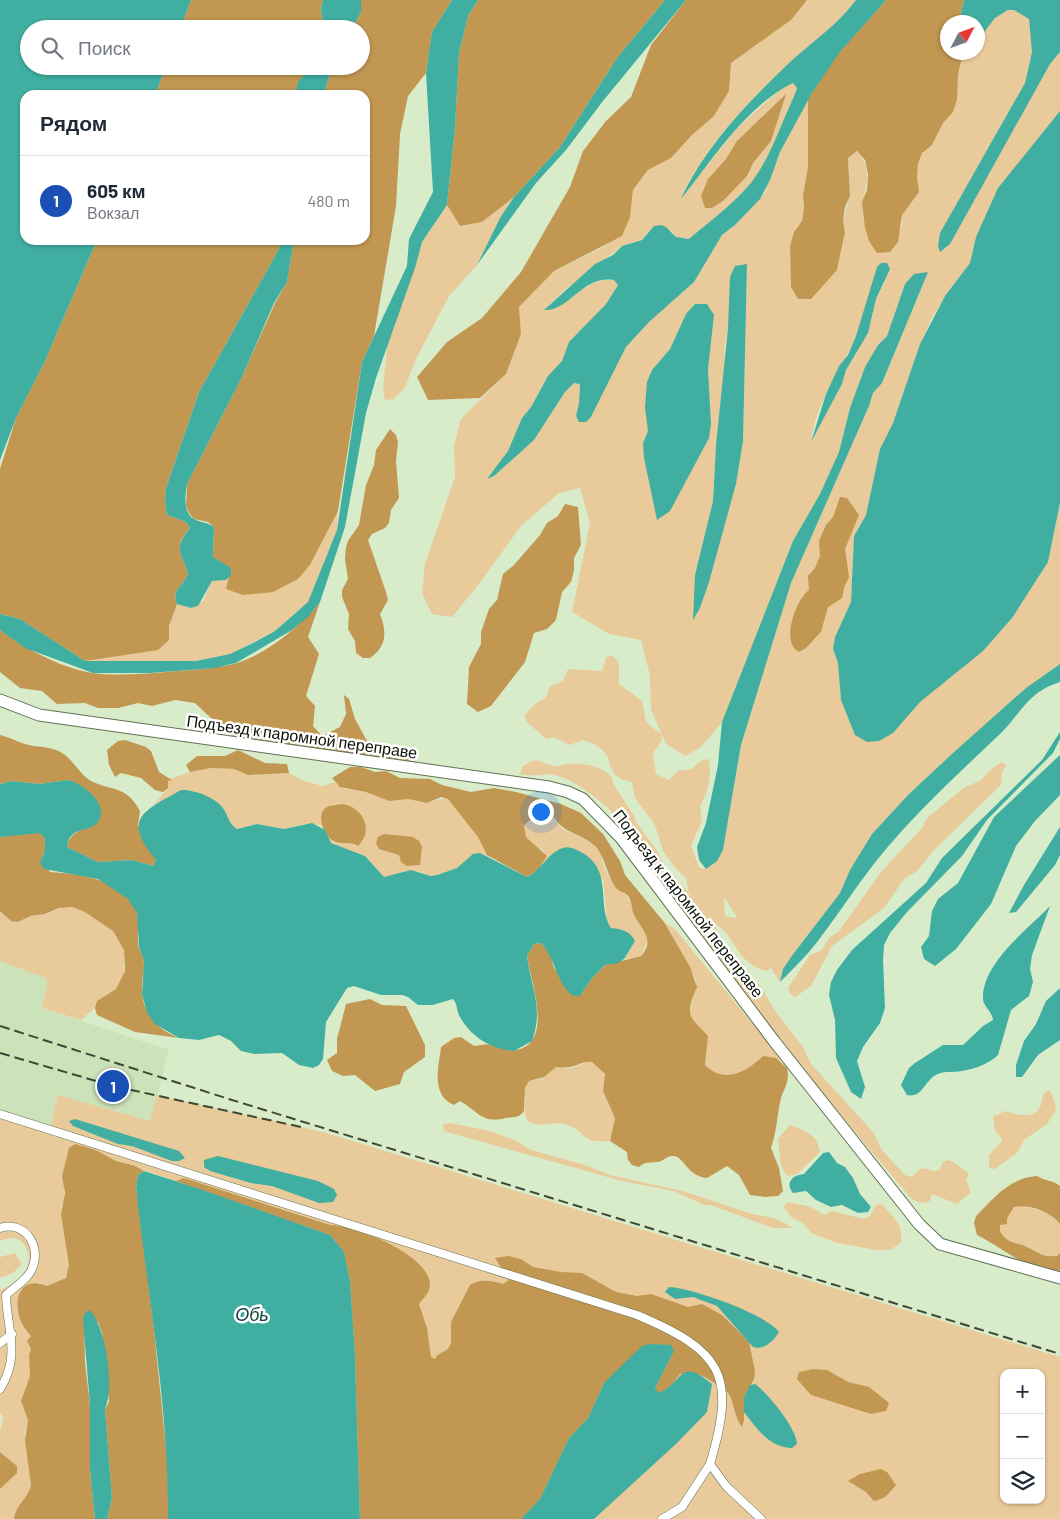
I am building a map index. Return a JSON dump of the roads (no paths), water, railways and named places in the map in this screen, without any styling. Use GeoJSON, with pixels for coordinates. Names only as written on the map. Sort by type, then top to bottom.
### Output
{"type":"FeatureCollection","features":[{"type":"Feature","properties":{"kind":"street","name":"Подъезд к паромной переправе"},"geometry":{"type":"LineString","coordinates":[[0,700],[39,715],[548,787],[568,792],[583,799],[621,838],[774,1041],[919,1224],[940,1244],[1060,1278]]}},
{"type":"Feature","properties":{"kind":"street"},"geometry":{"type":"LineString","coordinates":[[0,1114],[637,1315],[672,1330],[696,1344],[710,1358],[721,1384],[722,1426],[710,1464],[682,1507],[662,1519]]}},
{"type":"Feature","properties":{"kind":"street"},"geometry":{"type":"LineString","coordinates":[[0,1228],[10,1224],[19,1227],[32,1239],[35,1261],[31,1272],[6,1295],[12,1334],[12,1355],[6,1380],[0,1389]]}},
{"type":"Feature","properties":{"kind":"street"},"geometry":{"type":"LineString","coordinates":[[0,1343],[12,1334]]}},
{"type":"Feature","properties":{"kind":"street"},"geometry":{"type":"LineString","coordinates":[[710,1464],[726,1486],[761,1519]]}},
{"type":"Feature","properties":{"kind":"water"},"geometry":{"type":"Polygon","coordinates":[[[0,0],[191,0],[183,20],[20,20],[20,75],[163,75],[157,90],[20,90],[20,245],[95,245],[45,361],[16,418],[0,460],[0,0]]]}},
{"type":"Feature","properties":{"kind":"water"},"geometry":{"type":"Polygon","coordinates":[[[323,0],[361,0],[361,12],[357,20],[323,20],[321,9],[323,0]]]}},
{"type":"Feature","properties":{"kind":"water"},"geometry":{"type":"Polygon","coordinates":[[[452,0],[478,0],[468,16],[459,53],[455,128],[447,205],[422,242],[415,268],[376,378],[366,413],[345,527],[320,602],[308,617],[292,630],[236,663],[215,668],[150,673],[93,673],[25,648],[0,630],[0,614],[20,619],[85,661],[196,661],[230,654],[255,642],[275,631],[308,602],[337,530],[362,362],[407,266],[409,239],[433,192],[426,73],[432,32],[452,0]]]}},
{"type":"Feature","properties":{"kind":"water"},"geometry":{"type":"Polygon","coordinates":[[[665,0],[686,0],[603,101],[566,150],[536,183],[477,265],[500,218],[514,197],[560,147],[617,58],[665,0]]]}},
{"type":"Feature","properties":{"kind":"water"},"geometry":{"type":"Polygon","coordinates":[[[856,0],[886,0],[839,53],[812,93],[780,152],[770,180],[760,199],[735,225],[722,235],[694,282],[649,322],[626,347],[591,417],[586,422],[579,422],[576,416],[580,384],[574,383],[565,392],[534,440],[494,476],[487,479],[508,451],[522,418],[531,407],[548,376],[562,361],[569,342],[606,304],[618,285],[614,280],[603,280],[593,283],[561,305],[553,309],[544,310],[595,264],[613,255],[622,246],[642,240],[654,226],[661,225],[666,227],[676,237],[689,239],[736,199],[757,175],[769,153],[795,94],[797,88],[793,83],[760,105],[745,119],[681,199],[714,144],[742,111],[787,65],[840,18],[856,0]]]}},
{"type":"Feature","properties":{"kind":"water"},"geometry":{"type":"Polygon","coordinates":[[[964,0],[1060,0],[1060,52],[1050,64],[950,244],[940,252],[938,246],[940,233],[1025,83],[1032,52],[1029,19],[1014,10],[1008,10],[995,18],[985,31],[985,15],[961,15],[964,0]]]}},
{"type":"Feature","properties":{"kind":"water"},"geometry":{"type":"Polygon","coordinates":[[[304,75],[330,75],[325,90],[296,90],[298,82],[304,75]]]}},
{"type":"Feature","properties":{"kind":"water"},"geometry":{"type":"Polygon","coordinates":[[[1060,111],[1060,503],[1048,562],[1012,618],[983,651],[920,702],[893,733],[879,741],[867,742],[855,735],[841,700],[838,663],[833,649],[835,637],[851,602],[854,536],[866,515],[880,449],[893,423],[920,344],[945,296],[970,263],[976,237],[998,188],[1060,111]]]}},
{"type":"Feature","properties":{"kind":"water"},"geometry":{"type":"Polygon","coordinates":[[[281,245],[293,245],[287,282],[274,303],[242,377],[187,484],[185,498],[188,513],[194,519],[214,527],[213,557],[231,568],[231,575],[226,580],[212,581],[198,606],[191,608],[177,604],[175,595],[188,574],[181,556],[180,546],[184,535],[190,528],[186,522],[167,515],[165,502],[166,488],[199,392],[281,245]]]}},
{"type":"Feature","properties":{"kind":"water"},"geometry":{"type":"Polygon","coordinates":[[[881,263],[887,263],[890,269],[876,299],[868,333],[846,370],[842,384],[811,442],[826,394],[839,366],[848,355],[856,336],[877,267],[881,263]]]}},
{"type":"Feature","properties":{"kind":"water"},"geometry":{"type":"Polygon","coordinates":[[[747,264],[743,441],[736,484],[709,582],[700,608],[693,620],[695,575],[713,501],[716,445],[728,328],[730,277],[735,266],[747,264]]]}},
{"type":"Feature","properties":{"kind":"water"},"geometry":{"type":"Polygon","coordinates":[[[928,272],[882,383],[873,393],[791,583],[741,745],[723,850],[717,861],[706,869],[699,860],[697,847],[706,823],[718,765],[722,722],[793,541],[820,494],[839,452],[850,408],[865,367],[878,345],[887,336],[905,284],[914,274],[928,272]]]}},
{"type":"Feature","properties":{"kind":"water"},"geometry":{"type":"Polygon","coordinates":[[[695,304],[707,304],[714,315],[708,369],[711,424],[709,438],[670,511],[657,520],[644,458],[643,443],[648,431],[645,407],[647,382],[652,370],[670,349],[686,314],[695,304]]]}},
{"type":"Feature","properties":{"kind":"water"},"geometry":{"type":"Polygon","coordinates":[[[1060,664],[1060,682],[1040,691],[1026,703],[1001,733],[891,843],[868,871],[809,952],[780,982],[783,969],[840,893],[850,870],[872,834],[908,795],[954,752],[1026,688],[1060,664]]]}},
{"type":"Feature","properties":{"kind":"water"},"geometry":{"type":"Polygon","coordinates":[[[1060,732],[1060,739],[1053,753],[987,820],[962,856],[907,912],[890,933],[884,945],[883,960],[885,1008],[880,1023],[863,1047],[857,1061],[865,1087],[861,1099],[851,1092],[836,1058],[835,1020],[829,995],[831,982],[837,970],[852,950],[926,883],[942,858],[1042,760],[1060,732]]]}},
{"type":"Feature","properties":{"kind":"water"},"geometry":{"type":"Polygon","coordinates":[[[1060,755],[1060,795],[1035,821],[1016,846],[991,904],[956,949],[935,966],[924,959],[921,947],[929,936],[932,911],[938,899],[958,883],[994,817],[1060,755]]]}},
{"type":"Feature","properties":{"kind":"water"},"geometry":{"type":"Polygon","coordinates":[[[68,780],[80,785],[93,795],[101,808],[101,815],[94,826],[75,833],[69,840],[67,847],[98,862],[132,860],[153,866],[156,860],[140,834],[139,825],[142,817],[148,810],[181,790],[193,791],[213,799],[223,808],[231,824],[237,829],[257,824],[284,829],[312,823],[325,830],[331,843],[365,856],[384,877],[411,870],[431,876],[437,875],[457,868],[473,854],[480,853],[527,877],[536,871],[557,850],[565,847],[572,848],[591,859],[598,868],[607,919],[611,928],[625,931],[635,941],[624,959],[618,963],[605,965],[592,978],[580,996],[573,996],[567,990],[550,956],[541,943],[534,944],[527,956],[536,998],[537,1018],[535,1029],[532,1041],[514,1051],[497,1048],[476,1036],[460,1017],[453,999],[433,1005],[418,1005],[402,995],[381,995],[354,986],[347,988],[326,1022],[323,1059],[319,1065],[313,1068],[299,1065],[282,1053],[254,1054],[241,1051],[231,1041],[219,1035],[199,1040],[179,1038],[155,1024],[147,1013],[142,994],[144,961],[139,947],[137,913],[128,899],[98,879],[44,869],[40,863],[45,850],[45,838],[40,833],[0,837],[0,784],[12,781],[39,784],[68,780]]]}},
{"type":"Feature","properties":{"kind":"water"},"geometry":{"type":"Polygon","coordinates":[[[1060,827],[1060,855],[1055,865],[1016,912],[1009,913],[1024,885],[1060,827]]]}},
{"type":"Feature","properties":{"kind":"water"},"geometry":{"type":"Polygon","coordinates":[[[1050,906],[1032,955],[1030,969],[1033,982],[1029,996],[1011,1010],[998,1055],[976,1067],[937,1074],[919,1092],[907,1095],[901,1085],[909,1068],[943,1045],[963,1045],[983,1026],[993,1020],[983,1000],[985,983],[991,971],[1009,947],[1050,906]]]}},
{"type":"Feature","properties":{"kind":"water"},"geometry":{"type":"Polygon","coordinates":[[[1060,988],[1060,1040],[1038,1055],[1022,1077],[1016,1077],[1016,1065],[1024,1041],[1036,1024],[1046,1001],[1060,988]]]}},
{"type":"Feature","properties":{"kind":"water"},"geometry":{"type":"Polygon","coordinates":[[[75,1119],[179,1151],[185,1158],[179,1161],[172,1161],[132,1146],[118,1144],[73,1126],[69,1121],[75,1119]]]}},
{"type":"Feature","properties":{"kind":"water"},"geometry":{"type":"Polygon","coordinates":[[[829,1152],[837,1163],[845,1167],[853,1178],[860,1194],[871,1207],[868,1212],[858,1213],[842,1205],[831,1207],[816,1200],[806,1191],[793,1193],[790,1186],[791,1180],[796,1176],[804,1174],[823,1153],[829,1152]]]}},
{"type":"Feature","properties":{"kind":"water"},"geometry":{"type":"Polygon","coordinates":[[[218,1156],[318,1181],[334,1189],[337,1195],[333,1202],[319,1203],[272,1186],[251,1183],[210,1171],[204,1167],[204,1160],[218,1156]]]}},
{"type":"Feature","properties":{"kind":"water","name":"Обь"},"geometry":{"type":"Polygon","coordinates":[[[144,1171],[330,1235],[344,1252],[350,1281],[355,1355],[360,1519],[168,1519],[165,1436],[161,1394],[136,1188],[138,1175],[144,1171]]]}},
{"type":"Feature","properties":{"kind":"water"},"geometry":{"type":"Polygon","coordinates":[[[669,1287],[680,1288],[728,1303],[760,1318],[779,1332],[768,1344],[757,1348],[753,1347],[717,1306],[693,1297],[675,1299],[665,1292],[669,1287]]]}},
{"type":"Feature","properties":{"kind":"water"},"geometry":{"type":"Polygon","coordinates":[[[90,1310],[96,1319],[104,1343],[109,1373],[108,1399],[105,1409],[112,1498],[107,1519],[95,1519],[90,1470],[90,1405],[83,1320],[84,1314],[90,1310]]]}},
{"type":"Feature","properties":{"kind":"water"},"geometry":{"type":"Polygon","coordinates":[[[650,1344],[671,1345],[674,1351],[655,1388],[659,1393],[683,1374],[693,1372],[712,1384],[707,1412],[677,1443],[594,1519],[521,1519],[540,1499],[569,1438],[588,1418],[604,1383],[642,1346],[650,1344]]]}},
{"type":"Feature","properties":{"kind":"water"},"geometry":{"type":"Polygon","coordinates":[[[755,1384],[774,1403],[787,1421],[796,1437],[797,1444],[792,1448],[770,1441],[759,1431],[744,1412],[744,1397],[750,1385],[755,1384]]]}},
{"type":"Feature","properties":{"kind":"railway"},"geometry":{"type":"LineString","coordinates":[[0,1026],[232,1100],[1060,1354]]}},
{"type":"Feature","properties":{"kind":"railway"},"geometry":{"type":"LineString","coordinates":[[0,1053],[113,1086],[301,1127]]}},
{"type":"Feature","properties":{"kind":"place","name":"605 км"},"geometry":{"type":"Point","coordinates":[113,1086]}}]}
